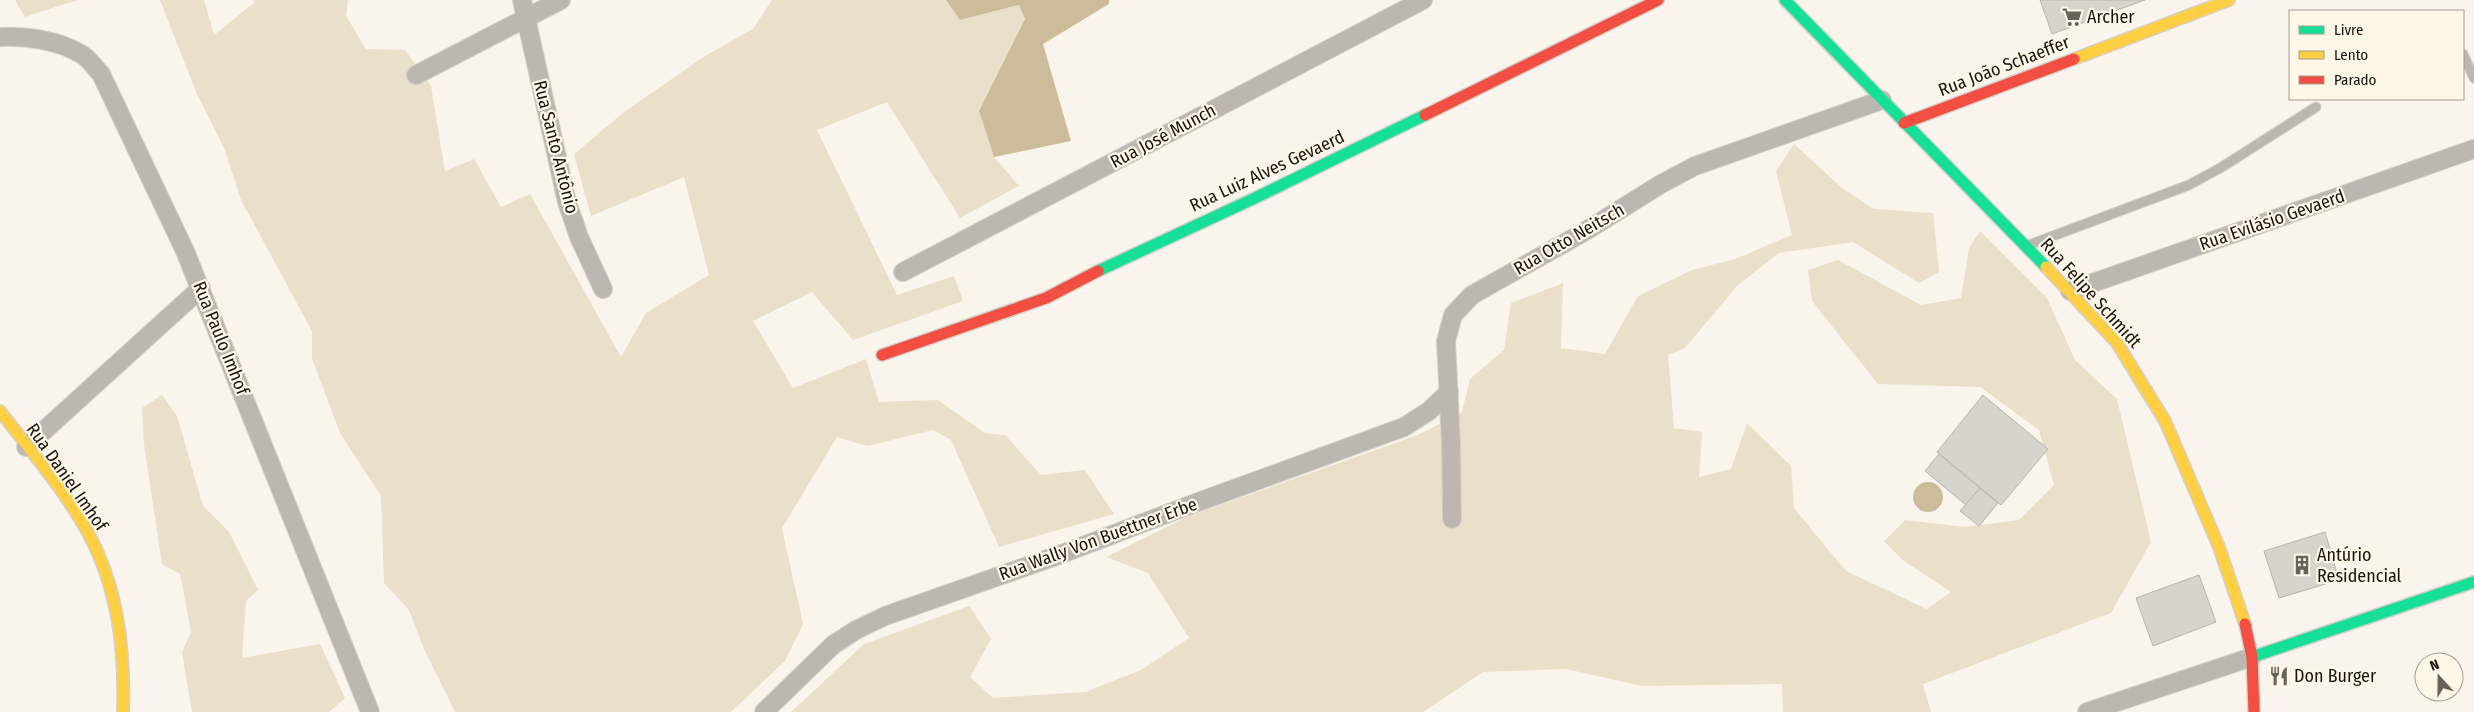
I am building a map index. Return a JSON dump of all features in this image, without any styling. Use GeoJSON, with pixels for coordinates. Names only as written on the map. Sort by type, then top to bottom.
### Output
{"type":"FeatureCollection","features":[{"type":"Feature","properties":{"kind":"street","name":"Rua Santo Antônio"},"geometry":{"type":"LineString","coordinates":[[522,0],[567,202],[579,236],[603,289]]}},
{"type":"Feature","properties":{"kind":"street"},"geometry":{"type":"LineString","coordinates":[[416,75],[561,0]]}},
{"type":"Feature","properties":{"kind":"street","name":"Rua José Munch"},"geometry":{"type":"LineString","coordinates":[[903,272],[1423,0]]}},
{"type":"Feature","properties":{"kind":"street","name":"Rua Luiz Alves Gevaerd"},"geometry":{"type":"LineString","coordinates":[[882,355],[1046,298],[1138,251],[1256,198],[1658,0]]}},
{"type":"Feature","properties":{"kind":"street","name":"Rua Felipe Schmidt"},"geometry":{"type":"LineString","coordinates":[[1785,0],[2070,291],[2117,343],[2165,421],[2219,547],[2246,627],[2252,658],[2254,712]]}},
{"type":"Feature","properties":{"kind":"street","name":"Rua João Schaeffer"},"geometry":{"type":"LineString","coordinates":[[1904,122],[2229,0]]}},
{"type":"Feature","properties":{"kind":"street","name":"Rua Paulo Imhof"},"geometry":{"type":"LineString","coordinates":[[0,37],[32,39],[57,44],[83,55],[101,74],[201,288],[370,712]]}},
{"type":"Feature","properties":{"kind":"street","name":"Rua Otto Neitsch"},"geometry":{"type":"LineString","coordinates":[[1452,519],[1446,341],[1453,315],[1472,296],[1694,166],[1882,100]]}},
{"type":"Feature","properties":{"kind":"street","name":"Rua Evilásio Gevaerd"},"geometry":{"type":"LineString","coordinates":[[2070,291],[2474,149]]}},
{"type":"Feature","properties":{"kind":"street"},"geometry":{"type":"LineString","coordinates":[[26,446],[201,288]]}},
{"type":"Feature","properties":{"kind":"street","name":"Rua Wally Von Buettner Erbe"},"geometry":{"type":"LineString","coordinates":[[764,712],[833,645],[856,630],[885,616],[1059,555],[1404,427],[1430,412],[1449,392]]}},
{"type":"Feature","properties":{"kind":"street","name":"Rua Daniel Imhof"},"geometry":{"type":"LineString","coordinates":[[0,411],[67,501],[87,532],[102,562],[119,624],[123,660],[123,712]]}},
{"type":"Feature","properties":{"kind":"street"},"geometry":{"type":"LineString","coordinates":[[2087,712],[2474,582]]}},
{"type":"Feature","properties":{"kind":"lane"},"geometry":{"type":"LineString","coordinates":[[2464,56],[2474,78]]}},
{"type":"Feature","properties":{"kind":"lane"},"geometry":{"type":"LineString","coordinates":[[2026,246],[2189,185],[2222,167],[2316,107]]}},
{"type":"Feature","properties":{"kind":"shaded area"},"geometry":{"type":"Polygon","coordinates":[[[15,0],[77,0],[25,17],[15,0]]]}},
{"type":"Feature","properties":{"kind":"shaded area"},"geometry":{"type":"Polygon","coordinates":[[[160,0],[204,0],[214,35],[254,3],[253,0],[348,0],[346,16],[366,49],[405,50],[431,86],[445,171],[474,159],[501,207],[530,194],[621,357],[646,313],[709,275],[684,177],[591,216],[574,154],[624,112],[705,56],[753,29],[772,0],[946,0],[961,20],[1019,5],[1025,19],[979,111],[994,157],[1019,186],[960,218],[887,102],[817,130],[897,295],[954,276],[963,301],[853,340],[812,292],[753,321],[793,388],[866,359],[879,402],[938,400],[985,433],[1005,435],[1041,475],[1085,470],[1114,514],[999,547],[951,440],[933,430],[867,446],[837,437],[782,528],[803,624],[785,661],[731,712],[455,712],[425,651],[409,610],[384,583],[381,496],[340,433],[312,358],[312,331],[241,200],[225,150],[196,92],[160,0]]]}},
{"type":"Feature","properties":{"kind":"shaded area"},"geometry":{"type":"Polygon","coordinates":[[[946,0],[1109,0],[1109,4],[1043,44],[1071,141],[994,157],[979,111],[1025,19],[1019,5],[960,20],[946,0]]]}},
{"type":"Feature","properties":{"kind":"shaded area"},"geometry":{"type":"Polygon","coordinates":[[[1794,144],[1841,187],[1874,209],[1933,213],[1939,272],[1919,283],[1853,242],[1779,253],[1738,285],[1685,348],[1668,355],[1674,428],[1702,432],[1699,477],[1731,469],[1747,423],[1791,466],[1794,508],[1846,571],[1927,609],[1951,592],[1904,561],[1884,541],[1905,520],[1965,527],[2019,520],[2054,485],[2039,430],[1980,387],[1878,384],[1812,301],[1808,270],[1838,260],[1921,305],[1961,298],[1969,248],[1980,231],[2047,298],[2075,360],[2117,399],[2151,542],[2111,613],[1923,684],[1931,712],[1783,712],[1782,684],[1642,686],[1566,669],[1483,672],[1423,712],[791,712],[864,644],[969,606],[991,639],[970,677],[993,698],[1085,692],[1141,670],[1189,638],[1148,573],[1106,557],[1189,516],[1418,435],[1462,412],[1470,379],[1504,350],[1511,303],[1563,283],[1561,348],[1605,354],[1638,296],[1692,270],[1735,259],[1792,235],[1776,171],[1794,144]]]}},
{"type":"Feature","properties":{"kind":"shaded area"},"geometry":{"type":"Polygon","coordinates":[[[162,395],[177,416],[203,506],[229,532],[258,590],[246,601],[242,658],[320,644],[345,698],[329,712],[192,712],[182,652],[191,632],[180,574],[162,564],[144,444],[142,408],[162,395]]]}},
{"type":"Feature","properties":{"kind":"shaded area"},"geometry":{"type":"Polygon","coordinates":[[[1928,482],[1939,486],[1943,497],[1939,508],[1928,512],[1917,508],[1913,497],[1917,486],[1928,482]]]}},
{"type":"Feature","properties":{"kind":"building","name":"Archer"},"geometry":{"type":"Polygon","coordinates":[[[2040,0],[2145,0],[2052,34],[2040,0]]]}},
{"type":"Feature","properties":{"kind":"building"},"geometry":{"type":"Polygon","coordinates":[[[1983,395],[2048,449],[2001,505],[1937,452],[1983,395]]]}},
{"type":"Feature","properties":{"kind":"building"},"geometry":{"type":"Polygon","coordinates":[[[1939,454],[1980,488],[1966,505],[1925,471],[1939,454]]]}},
{"type":"Feature","properties":{"kind":"building"},"geometry":{"type":"Polygon","coordinates":[[[1980,488],[1998,503],[1979,526],[1960,511],[1980,488]]]}},
{"type":"Feature","properties":{"kind":"building","name":"Antúrio Residencial"},"geometry":{"type":"Polygon","coordinates":[[[2325,532],[2339,580],[2279,598],[2264,551],[2325,532]]]}},
{"type":"Feature","properties":{"kind":"building"},"geometry":{"type":"Polygon","coordinates":[[[2199,575],[2216,622],[2153,646],[2136,598],[2199,575]]]}},
{"type":"Feature","properties":{"kind":"traffic: fast"},"geometry":{"type":"LineString","coordinates":[[1785,0],[2046,267]]}},
{"type":"Feature","properties":{"kind":"traffic: fast"},"geometry":{"type":"LineString","coordinates":[[1098,271],[1255,198],[1425,115]]}},
{"type":"Feature","properties":{"kind":"traffic: fast"},"geometry":{"type":"LineString","coordinates":[[2252,657],[2474,582]]}},
{"type":"Feature","properties":{"kind":"traffic: slow"},"geometry":{"type":"LineString","coordinates":[[2074,59],[2229,0]]}},
{"type":"Feature","properties":{"kind":"traffic: slow"},"geometry":{"type":"LineString","coordinates":[[2046,267],[2117,343],[2165,421],[2219,547],[2245,624]]}},
{"type":"Feature","properties":{"kind":"traffic: slow"},"geometry":{"type":"LineString","coordinates":[[0,411],[68,500],[98,552],[113,596],[121,642],[123,712]]}},
{"type":"Feature","properties":{"kind":"traffic: jam"},"geometry":{"type":"LineString","coordinates":[[1425,115],[1658,0]]}},
{"type":"Feature","properties":{"kind":"traffic: jam"},"geometry":{"type":"LineString","coordinates":[[1904,123],[2074,59]]}},
{"type":"Feature","properties":{"kind":"traffic: jam"},"geometry":{"type":"LineString","coordinates":[[882,355],[1046,298],[1098,271]]}},
{"type":"Feature","properties":{"kind":"traffic: jam"},"geometry":{"type":"LineString","coordinates":[[2245,624],[2252,657],[2254,712]]}},
{"type":"Feature","properties":{"kind":"place","name":"Archer"},"geometry":{"type":"Point","coordinates":[2072,17]}},
{"type":"Feature","properties":{"kind":"place","name":"Antúrio Residencial"},"geometry":{"type":"Point","coordinates":[2302,565]}},
{"type":"Feature","properties":{"kind":"place","name":"Don Burger"},"geometry":{"type":"Point","coordinates":[2279,676]}}]}
